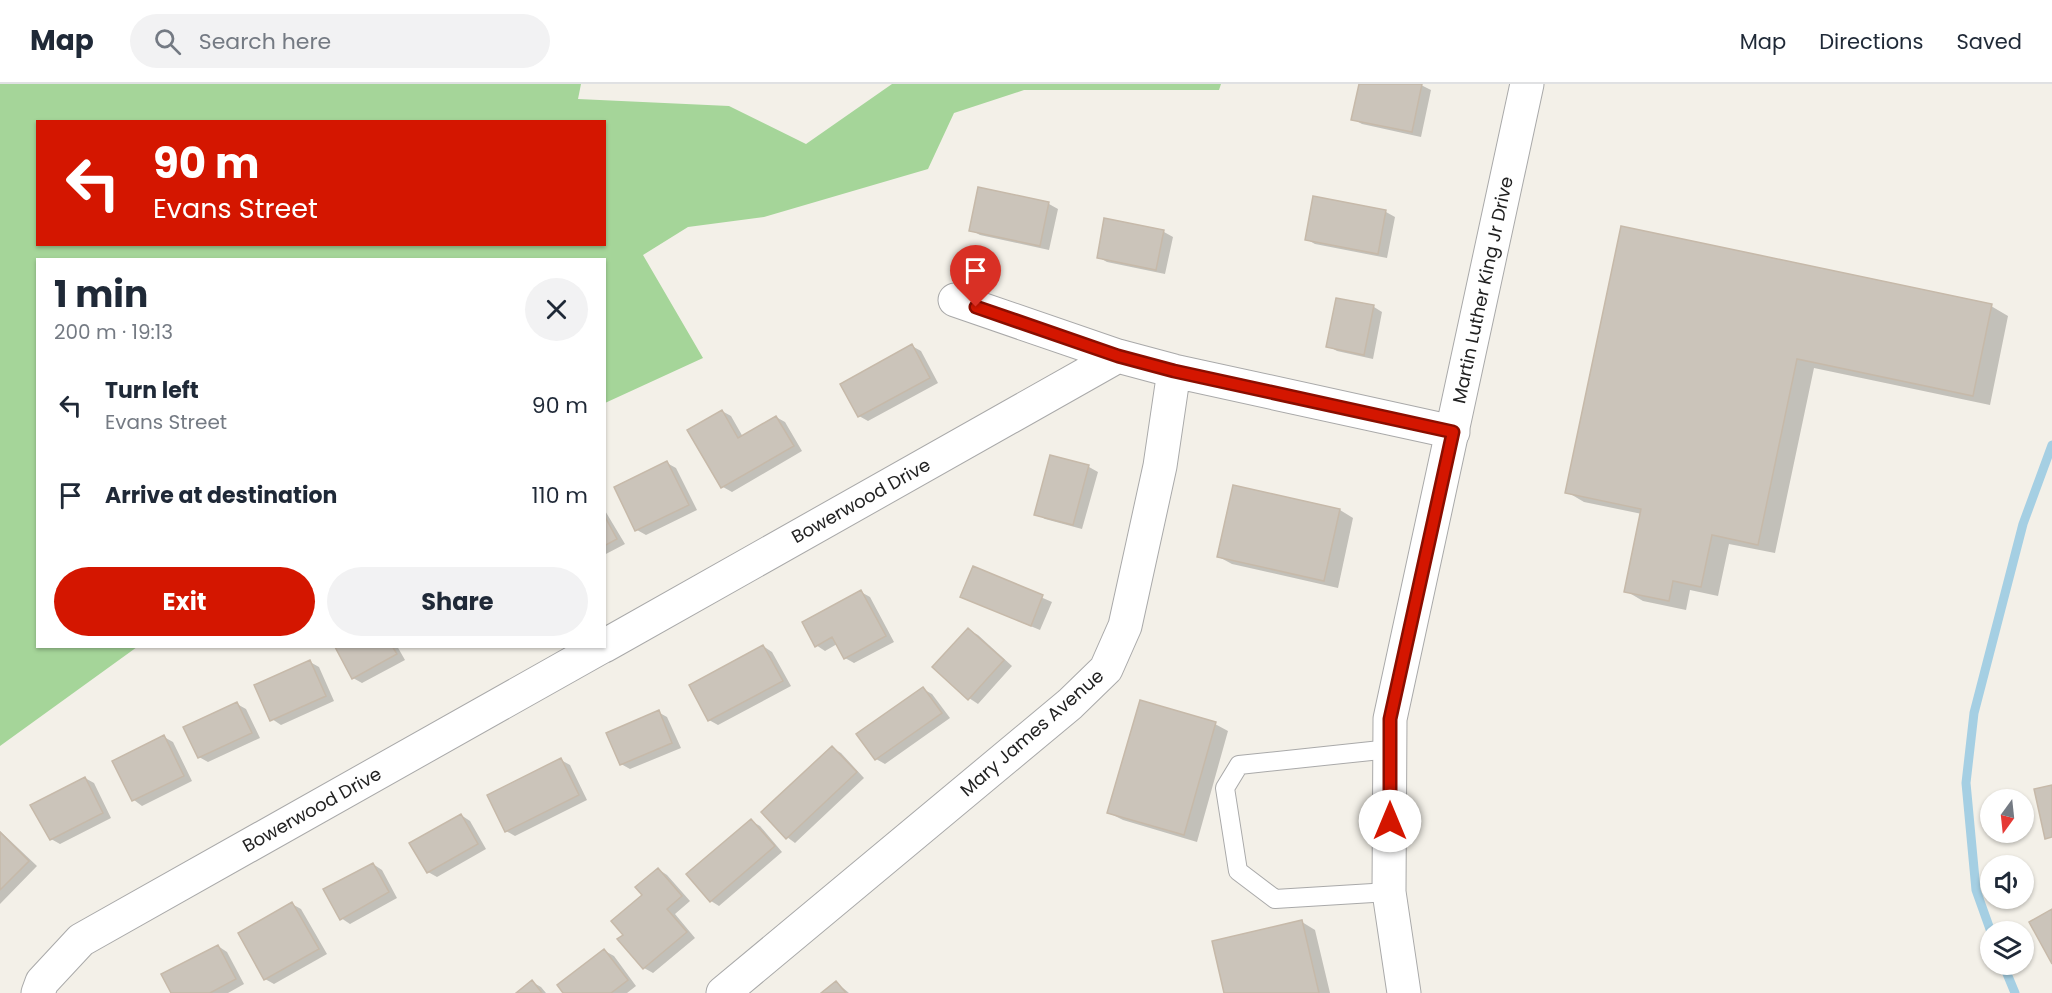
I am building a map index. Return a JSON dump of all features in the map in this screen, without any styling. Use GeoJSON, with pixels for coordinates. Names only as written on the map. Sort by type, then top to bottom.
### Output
{"type":"FeatureCollection","features":[{"type":"Feature","properties":{"kind":"street","name":"Martin Luther King Jr Drive"},"geometry":{"type":"LineString","coordinates":[[1404,993],[1389,892],[1390,719],[1527,84]]}},
{"type":"Feature","properties":{"kind":"street"},"geometry":{"type":"LineString","coordinates":[[955,300],[1118,356],[1174,371],[1453,432]]}},
{"type":"Feature","properties":{"kind":"street","name":"Bowerwood Drive"},"geometry":{"type":"LineString","coordinates":[[606,645],[1118,356]]}},
{"type":"Feature","properties":{"kind":"street","name":"Mary James Avenue"},"geometry":{"type":"LineString","coordinates":[[723,993],[1070,704],[1106,669],[1125,626],[1160,466],[1174,371]]}},
{"type":"Feature","properties":{"kind":"street","name":"Bowerwood Drive"},"geometry":{"type":"LineString","coordinates":[[38,993],[42,982],[81,940],[600,648]]}},
{"type":"Feature","properties":{"kind":"lane"},"geometry":{"type":"LineString","coordinates":[[1389,892],[1275,899],[1238,871],[1225,788],[1239,765],[1390,749]]}},
{"type":"Feature","properties":{"kind":"green space"},"geometry":{"type":"Polygon","coordinates":[[[0,84],[581,84],[578,99],[729,106],[806,144],[892,84],[1221,84],[1219,90],[1024,90],[954,113],[928,169],[764,217],[688,227],[643,255],[703,358],[606,403],[606,258],[36,258],[36,648],[136,648],[0,746],[0,84]]]}},
{"type":"Feature","properties":{"kind":"building"},"geometry":{"type":"Polygon","coordinates":[[[1359,84],[1422,84],[1412,132],[1351,120],[1359,84]]]}},
{"type":"Feature","properties":{"kind":"building"},"geometry":{"type":"Polygon","coordinates":[[[978,187],[1049,202],[1040,246],[969,231],[978,187]]]}},
{"type":"Feature","properties":{"kind":"building"},"geometry":{"type":"Polygon","coordinates":[[[1313,196],[1386,210],[1378,254],[1305,240],[1313,196]]]}},
{"type":"Feature","properties":{"kind":"building"},"geometry":{"type":"Polygon","coordinates":[[[1104,218],[1164,230],[1156,270],[1097,258],[1104,218]]]}},
{"type":"Feature","properties":{"kind":"building"},"geometry":{"type":"Polygon","coordinates":[[[1621,226],[1992,304],[1973,396],[1797,359],[1758,545],[1712,535],[1701,587],[1673,581],[1669,601],[1624,592],[1641,509],[1565,493],[1621,226]]]}},
{"type":"Feature","properties":{"kind":"building"},"geometry":{"type":"Polygon","coordinates":[[[1336,298],[1374,305],[1364,355],[1326,347],[1336,298]]]}},
{"type":"Feature","properties":{"kind":"building"},"geometry":{"type":"Polygon","coordinates":[[[912,344],[930,378],[858,417],[840,384],[912,344]]]}},
{"type":"Feature","properties":{"kind":"building"},"geometry":{"type":"Polygon","coordinates":[[[722,410],[738,438],[776,416],[794,446],[721,488],[687,430],[722,410]]]}},
{"type":"Feature","properties":{"kind":"building"},"geometry":{"type":"Polygon","coordinates":[[[1050,455],[1089,465],[1073,525],[1034,515],[1050,455]]]}},
{"type":"Feature","properties":{"kind":"building"},"geometry":{"type":"Polygon","coordinates":[[[667,461],[689,505],[635,531],[614,487],[667,461]]]}},
{"type":"Feature","properties":{"kind":"building"},"geometry":{"type":"Polygon","coordinates":[[[1233,485],[1340,509],[1324,581],[1217,557],[1233,485]]]}},
{"type":"Feature","properties":{"kind":"building"},"geometry":{"type":"Polygon","coordinates":[[[606,519],[617,539],[606,545],[606,519]]]}},
{"type":"Feature","properties":{"kind":"building"},"geometry":{"type":"Polygon","coordinates":[[[973,566],[1043,595],[1031,626],[960,597],[973,566]]]}},
{"type":"Feature","properties":{"kind":"building"},"geometry":{"type":"Polygon","coordinates":[[[861,590],[886,636],[844,659],[832,637],[815,647],[802,622],[861,590]]]}},
{"type":"Feature","properties":{"kind":"building"},"geometry":{"type":"Polygon","coordinates":[[[968,628],[1004,660],[968,700],[932,667],[968,628]]]}},
{"type":"Feature","properties":{"kind":"building"},"geometry":{"type":"Polygon","coordinates":[[[763,645],[783,681],[708,721],[689,685],[763,645]]]}},
{"type":"Feature","properties":{"kind":"building"},"geometry":{"type":"Polygon","coordinates":[[[336,648],[393,648],[397,654],[352,679],[336,648]]]}},
{"type":"Feature","properties":{"kind":"building"},"geometry":{"type":"Polygon","coordinates":[[[310,660],[326,696],[270,721],[254,685],[310,660]]]}},
{"type":"Feature","properties":{"kind":"building"},"geometry":{"type":"Polygon","coordinates":[[[923,687],[942,713],[875,760],[856,734],[923,687]]]}},
{"type":"Feature","properties":{"kind":"building"},"geometry":{"type":"Polygon","coordinates":[[[1140,700],[1216,722],[1184,835],[1107,813],[1140,700]]]}},
{"type":"Feature","properties":{"kind":"building"},"geometry":{"type":"Polygon","coordinates":[[[237,702],[252,733],[198,758],[183,727],[237,702]]]}},
{"type":"Feature","properties":{"kind":"building"},"geometry":{"type":"Polygon","coordinates":[[[659,710],[672,743],[620,765],[606,733],[659,710]]]}},
{"type":"Feature","properties":{"kind":"building"},"geometry":{"type":"Polygon","coordinates":[[[164,735],[184,776],[132,801],[112,761],[164,735]]]}},
{"type":"Feature","properties":{"kind":"building"},"geometry":{"type":"Polygon","coordinates":[[[832,746],[857,772],[786,839],[761,812],[832,746]]]}},
{"type":"Feature","properties":{"kind":"building"},"geometry":{"type":"Polygon","coordinates":[[[561,758],[579,795],[505,832],[487,795],[561,758]]]}},
{"type":"Feature","properties":{"kind":"building"},"geometry":{"type":"Polygon","coordinates":[[[85,777],[103,813],[50,840],[30,805],[85,777]]]}},
{"type":"Feature","properties":{"kind":"building"},"geometry":{"type":"Polygon","coordinates":[[[2052,785],[2052,837],[2045,839],[2034,789],[2052,785]]]}},
{"type":"Feature","properties":{"kind":"building"},"geometry":{"type":"Polygon","coordinates":[[[461,814],[478,844],[427,873],[409,843],[461,814]]]}},
{"type":"Feature","properties":{"kind":"building"},"geometry":{"type":"Polygon","coordinates":[[[751,819],[775,846],[710,902],[686,874],[751,819]]]}},
{"type":"Feature","properties":{"kind":"building"},"geometry":{"type":"Polygon","coordinates":[[[0,832],[29,861],[0,890],[0,832]]]}},
{"type":"Feature","properties":{"kind":"building"},"geometry":{"type":"Polygon","coordinates":[[[373,863],[389,892],[340,920],[323,889],[373,863]]]}},
{"type":"Feature","properties":{"kind":"building"},"geometry":{"type":"Polygon","coordinates":[[[658,868],[682,896],[667,909],[687,932],[643,969],[617,939],[623,935],[611,921],[642,895],[635,887],[658,868]]]}},
{"type":"Feature","properties":{"kind":"building"},"geometry":{"type":"Polygon","coordinates":[[[292,902],[319,949],[264,980],[238,933],[292,902]]]}},
{"type":"Feature","properties":{"kind":"building"},"geometry":{"type":"Polygon","coordinates":[[[2052,909],[2052,964],[2034,931],[2034,921],[2031,921],[2052,909]]]}},
{"type":"Feature","properties":{"kind":"building"},"geometry":{"type":"Polygon","coordinates":[[[1302,920],[1319,993],[1224,993],[1212,941],[1302,920]]]}},
{"type":"Feature","properties":{"kind":"building"},"geometry":{"type":"Polygon","coordinates":[[[218,945],[236,979],[210,993],[171,993],[161,974],[218,945]]]}},
{"type":"Feature","properties":{"kind":"building"},"geometry":{"type":"Polygon","coordinates":[[[604,949],[628,980],[611,993],[563,993],[557,985],[604,949]]]}},
{"type":"Feature","properties":{"kind":"building"},"geometry":{"type":"Polygon","coordinates":[[[532,980],[542,993],[516,993],[532,980]]]}},
{"type":"Feature","properties":{"kind":"building"},"geometry":{"type":"Polygon","coordinates":[[[836,981],[846,993],[821,993],[836,981]]]}},
{"type":"Feature","properties":{"kind":"waterway"},"geometry":{"type":"LineString","coordinates":[[1987,921],[1976,890],[1966,783],[1974,713],[2023,524],[2052,445]]}},
{"type":"Feature","properties":{"kind":"waterway"},"geometry":{"type":"LineString","coordinates":[[2008,975],[2015,993]]}},
{"type":"Feature","properties":{"kind":"route"},"geometry":{"type":"LineString","coordinates":[[976,307],[1118,356],[1174,371],[1453,432],[1390,719],[1390,821]]}}]}
